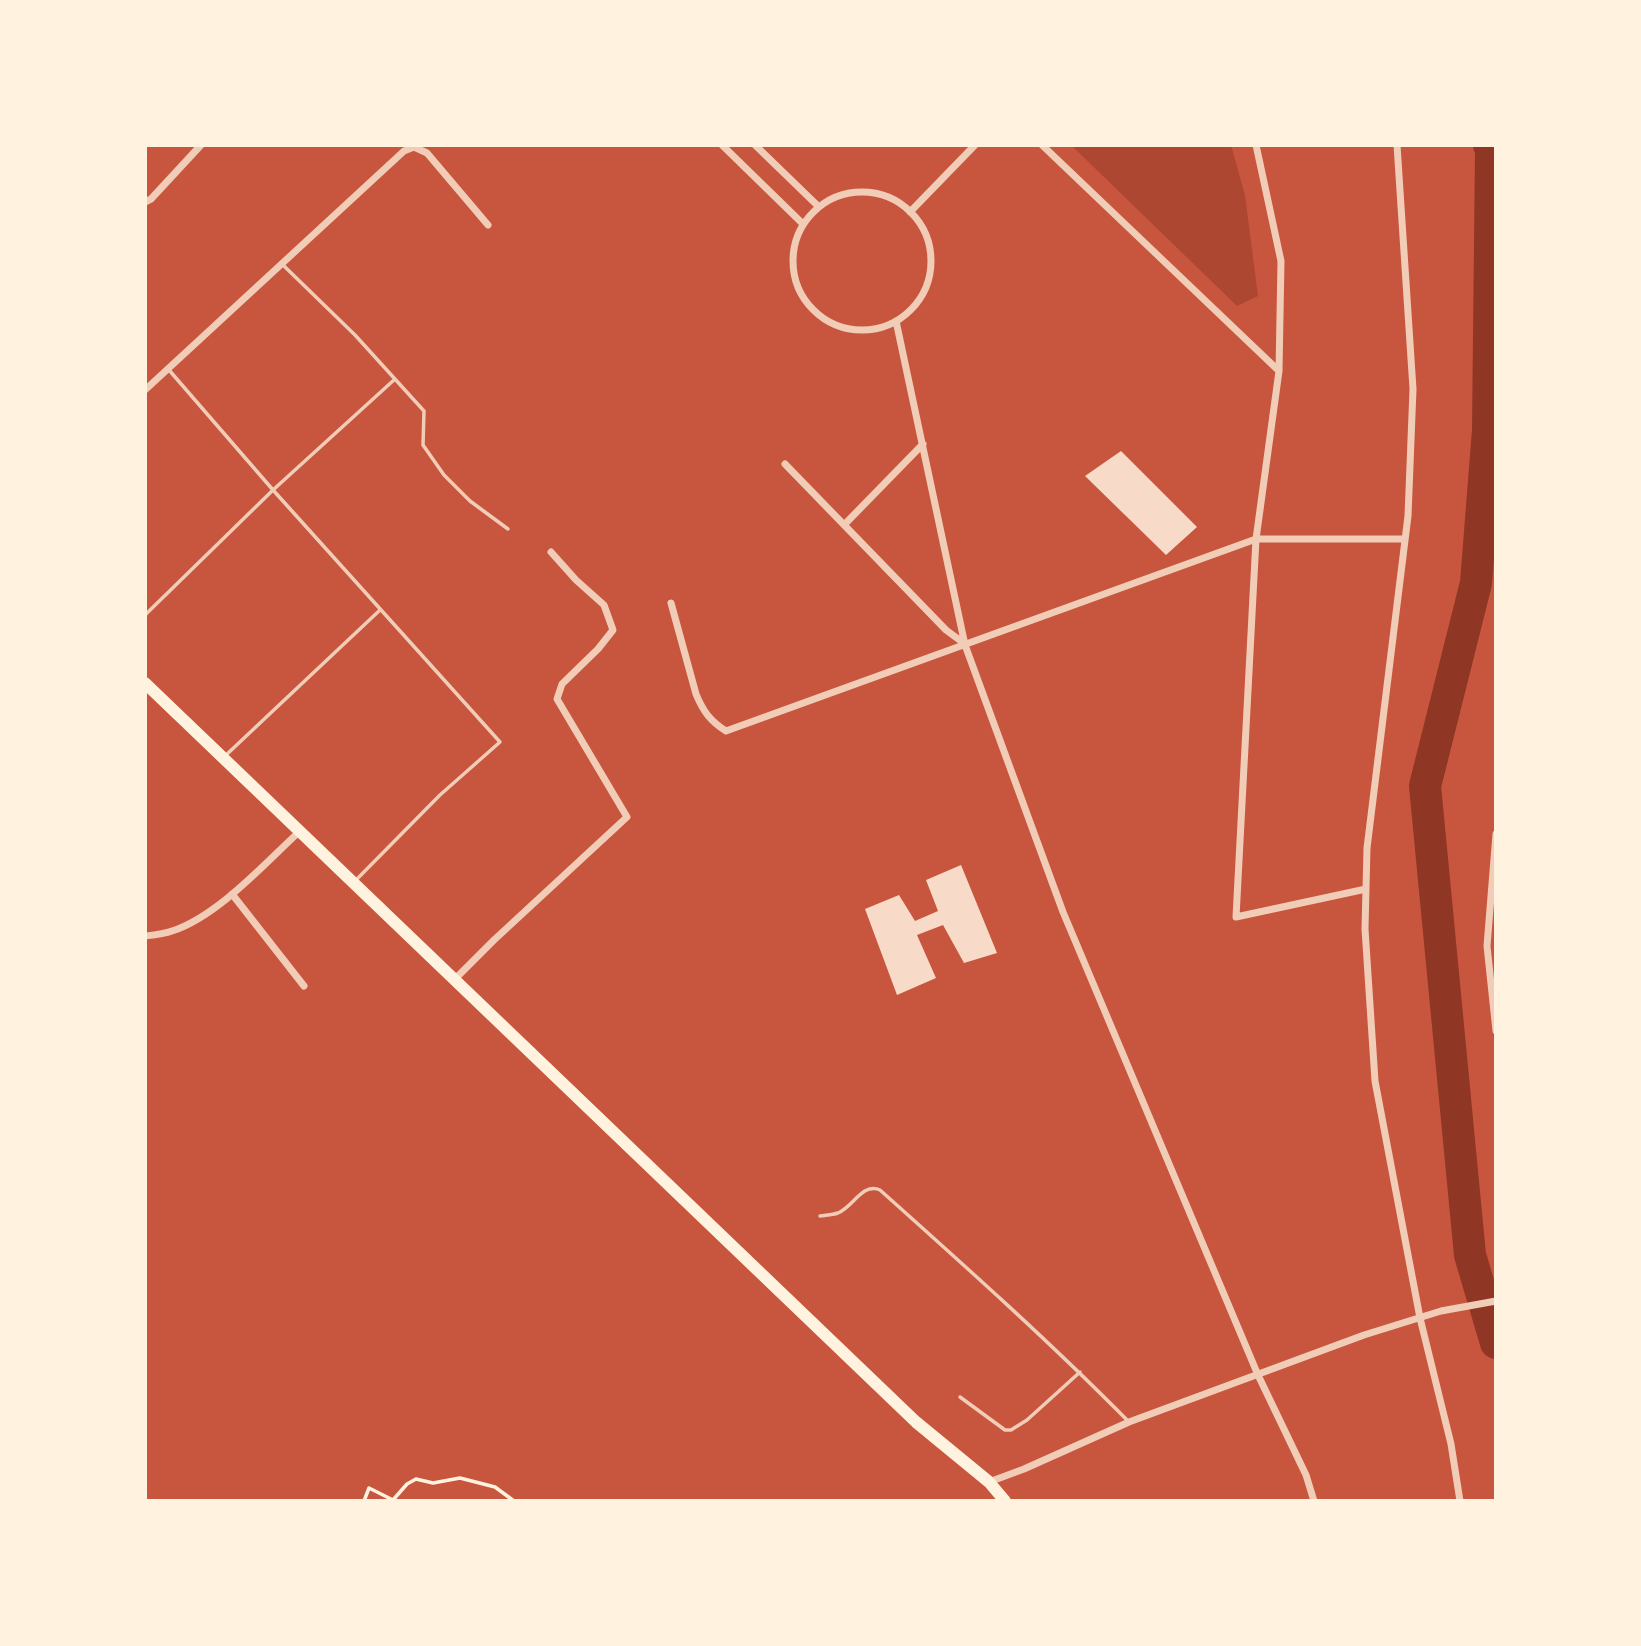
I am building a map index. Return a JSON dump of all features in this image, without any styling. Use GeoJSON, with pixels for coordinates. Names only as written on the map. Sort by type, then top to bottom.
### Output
{"type":"FeatureCollection","features":[{"type":"Feature","properties":{"kind":"highway"},"geometry":{"type":"LineString","coordinates":[[145,683],[916,1422],[989,1482],[1005,1501]]}},
{"type":"Feature","properties":{"kind":"street"},"geometry":{"type":"LineString","coordinates":[[145,202],[151,199],[201,145]]}},
{"type":"Feature","properties":{"kind":"street"},"geometry":{"type":"LineString","coordinates":[[722,145],[803,224]]}},
{"type":"Feature","properties":{"kind":"street"},"geometry":{"type":"LineString","coordinates":[[755,145],[819,207]]}},
{"type":"Feature","properties":{"kind":"street"},"geometry":{"type":"LineString","coordinates":[[910,212],[975,145]]}},
{"type":"Feature","properties":{"kind":"street"},"geometry":{"type":"LineString","coordinates":[[1042,145],[1279,371]]}},
{"type":"Feature","properties":{"kind":"street"},"geometry":{"type":"LineString","coordinates":[[1256,145],[1281,261],[1279,371],[1256,539],[1236,917],[1366,889]]}},
{"type":"Feature","properties":{"kind":"street"},"geometry":{"type":"LineString","coordinates":[[1397,145],[1413,389],[1408,516],[1367,848],[1365,929],[1375,1081],[1420,1318],[1451,1444],[1460,1501]]}},
{"type":"Feature","properties":{"kind":"street"},"geometry":{"type":"LineString","coordinates":[[145,390],[404,151],[414,147],[427,153],[488,225]]}},
{"type":"Feature","properties":{"kind":"street"},"geometry":{"type":"LineString","coordinates":[[861,192],[884,195],[904,205],[919,222],[929,243],[931,265],[926,288],[914,307],[896,321],[874,329],[851,329],[830,323],[811,309],[799,290],[793,268],[794,245],[803,224],[819,207],[838,196],[861,192]]}},
{"type":"Feature","properties":{"kind":"street"},"geometry":{"type":"LineString","coordinates":[[896,321],[965,645],[1063,912],[1258,1375],[1306,1475],[1314,1501]]}},
{"type":"Feature","properties":{"kind":"street"},"geometry":{"type":"LineString","coordinates":[[844,525],[923,444]]}},
{"type":"Feature","properties":{"kind":"street"},"geometry":{"type":"LineString","coordinates":[[785,464],[946,630],[965,645]]}},
{"type":"Feature","properties":{"kind":"street"},"geometry":{"type":"LineString","coordinates":[[671,603],[702,708],[726,731],[1256,539],[1405,539]]}},
{"type":"Feature","properties":{"kind":"street"},"geometry":{"type":"LineString","coordinates":[[454,979],[627,817],[557,699],[562,684],[614,630],[604,605],[576,580],[551,552]]}},
{"type":"Feature","properties":{"kind":"street"},"geometry":{"type":"LineString","coordinates":[[145,936],[171,932],[199,919],[232,894],[300,831]]}},
{"type":"Feature","properties":{"kind":"street"},"geometry":{"type":"LineString","coordinates":[[1496,834],[1487,946],[1494,991],[1496,1031]]}},
{"type":"Feature","properties":{"kind":"street"},"geometry":{"type":"LineString","coordinates":[[232,894],[304,986]]}},
{"type":"Feature","properties":{"kind":"street"},"geometry":{"type":"LineString","coordinates":[[989,1482],[1129,1422],[1364,1335],[1441,1311],[1496,1301]]}},
{"type":"Feature","properties":{"kind":"lane"},"geometry":{"type":"LineString","coordinates":[[282,263],[355,335],[424,411],[423,445],[444,475],[470,501],[509,529]]}},
{"type":"Feature","properties":{"kind":"lane"},"geometry":{"type":"LineString","coordinates":[[168,369],[273,491],[500,742],[440,795],[354,882]]}},
{"type":"Feature","properties":{"kind":"lane"},"geometry":{"type":"LineString","coordinates":[[145,615],[273,491],[395,379]]}},
{"type":"Feature","properties":{"kind":"lane"},"geometry":{"type":"LineString","coordinates":[[223,757],[380,610]]}},
{"type":"Feature","properties":{"kind":"lane"},"geometry":{"type":"LineString","coordinates":[[820,1216],[836,1214],[869,1188],[880,1190],[1003,1299],[1129,1422]]}},
{"type":"Feature","properties":{"kind":"lane"},"geometry":{"type":"LineString","coordinates":[[960,1398],[1002,1428],[1011,1430],[1027,1420],[1080,1372]]}},
{"type":"Feature","properties":{"kind":"path"},"geometry":{"type":"LineString","coordinates":[[363,1501],[369,1489],[393,1500],[407,1484],[416,1479],[433,1483],[460,1478],[495,1487],[514,1501]]}},
{"type":"Feature","properties":{"kind":"shaded area"},"geometry":{"type":"Polygon","coordinates":[[[1071,145],[1231,145],[1245,195],[1258,296],[1237,306],[1071,145]]]}},
{"type":"Feature","properties":{"kind":"building"},"geometry":{"type":"Polygon","coordinates":[[[1121,451],[1197,527],[1166,555],[1085,476],[1121,451]]]}},
{"type":"Feature","properties":{"kind":"building"},"geometry":{"type":"Polygon","coordinates":[[[961,865],[997,953],[964,963],[943,925],[917,935],[936,978],[897,995],[865,909],[899,895],[915,921],[938,911],[926,880],[961,865]]]}},
{"type":"Feature","properties":{"kind":"waterway"},"geometry":{"type":"LineString","coordinates":[[1489,145],[1488,430],[1476,583],[1425,786],[1470,1255],[1496,1343]]}}]}
